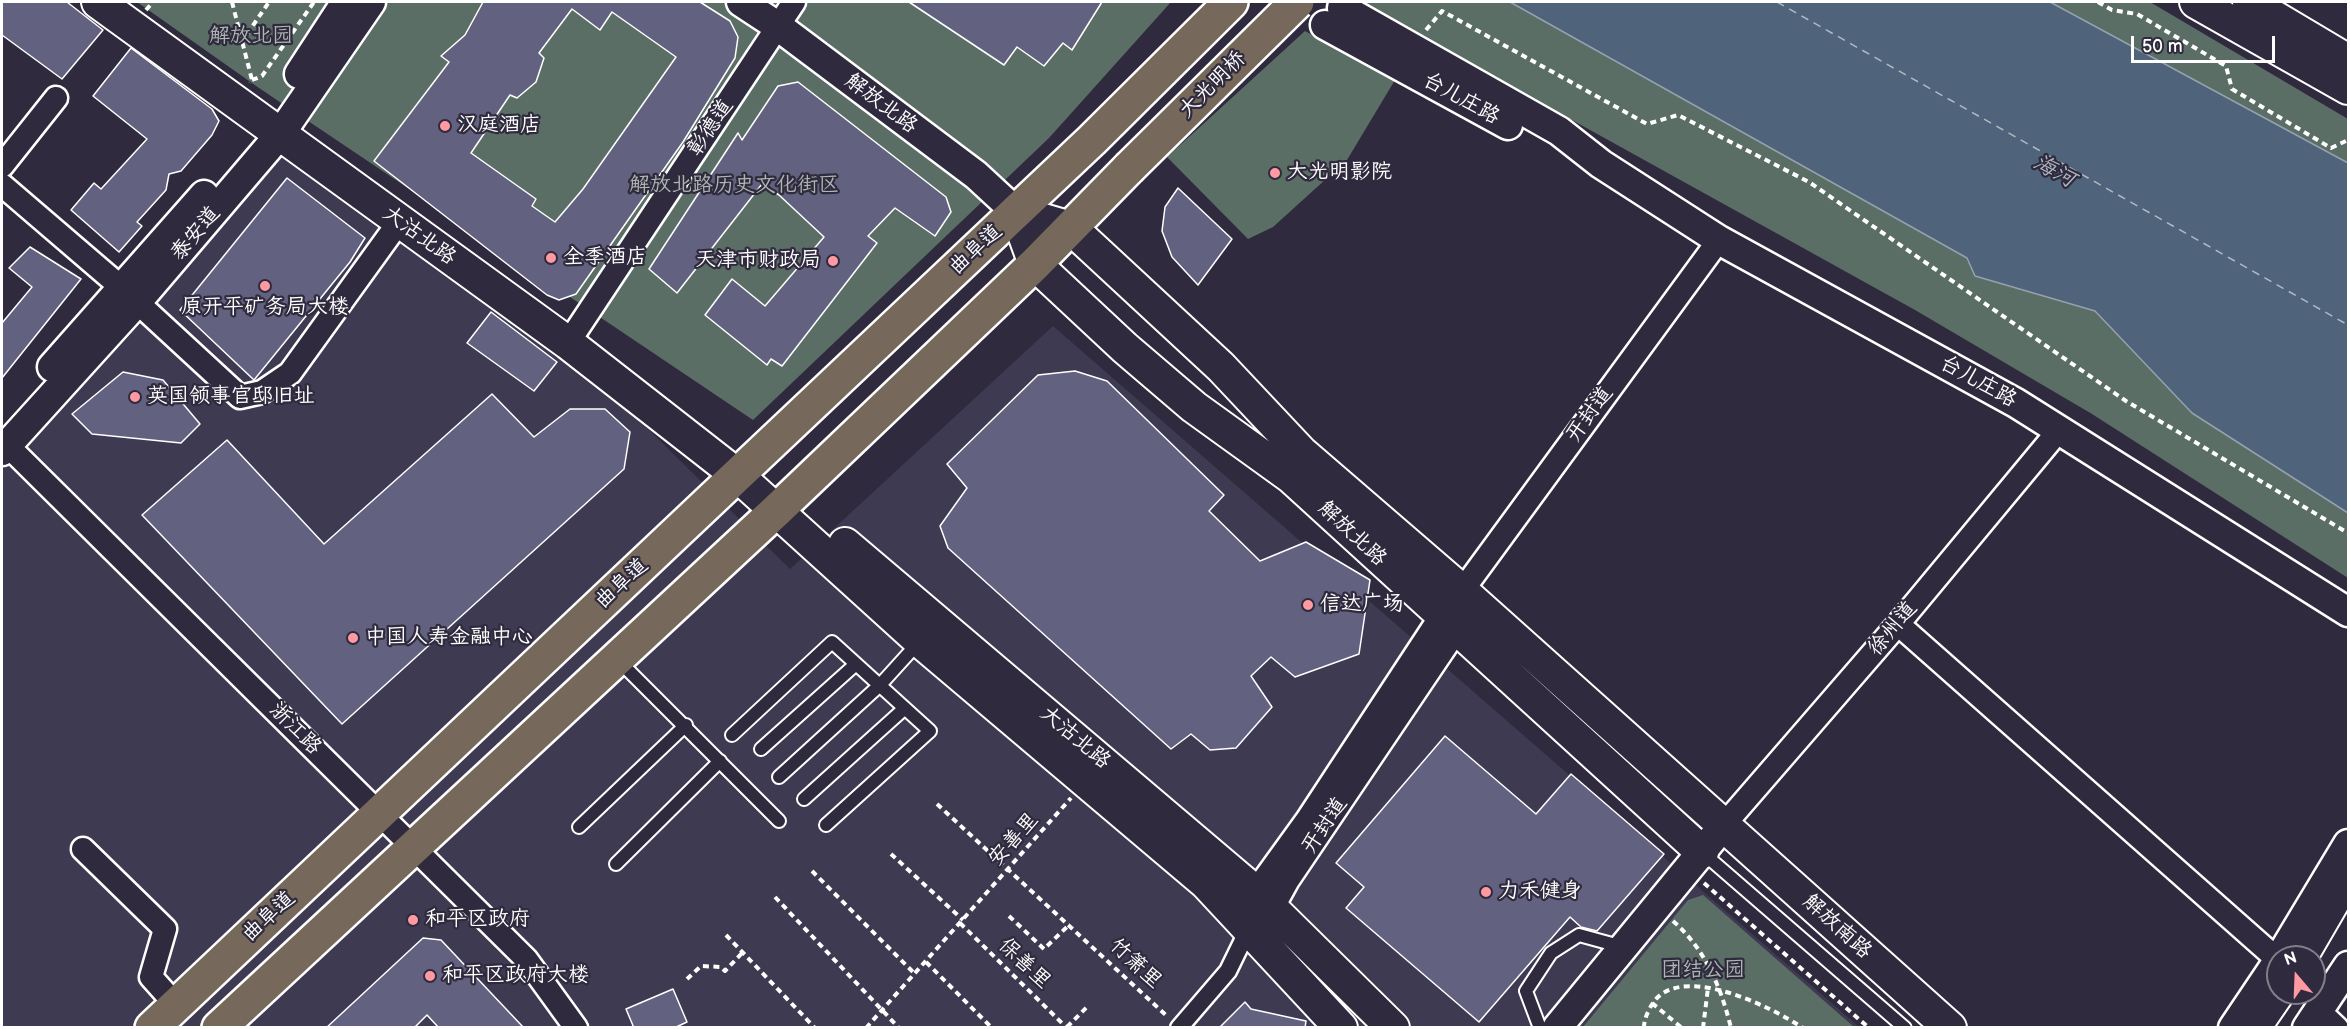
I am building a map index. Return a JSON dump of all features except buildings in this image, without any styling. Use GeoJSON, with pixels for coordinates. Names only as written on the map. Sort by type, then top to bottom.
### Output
{"type":"FeatureCollection","features":[{"type":"Feature","properties":{"kind":"main road","name":"大沽北路"},"geometry":{"type":"LineString","coordinates":[[98,2],[244,91],[274,128],[399,222],[568,343],[737,475],[783,504],[1264,901],[1393,1028]]}},
{"type":"Feature","properties":{"kind":"main road","name":"曲阜道"},"geometry":{"type":"LineString","coordinates":[[152,1028],[1092,140],[1231,2]]}},
{"type":"Feature","properties":{"kind":"main road","name":"大光明桥"},"geometry":{"type":"LineString","coordinates":[[1071,228],[1297,2]]}},
{"type":"Feature","properties":{"kind":"main road"},"geometry":{"type":"LineString","coordinates":[[2196,2],[2349,88]]}},
{"type":"Feature","properties":{"kind":"main road"},"geometry":{"type":"LineString","coordinates":[[2249,2],[2349,61]]}},
{"type":"Feature","properties":{"kind":"main road","name":"解放北路"},"geometry":{"type":"LineString","coordinates":[[1016,212],[1071,228],[1206,353],[1301,452],[1462,591],[1723,826]]}},
{"type":"Feature","properties":{"kind":"main road","name":"解放北路"},"geometry":{"type":"LineString","coordinates":[[1016,212],[1035,264],[1125,348],[1194,407],[1291,477],[1449,623],[1695,861]]}},
{"type":"Feature","properties":{"kind":"main road"},"geometry":{"type":"LineString","coordinates":[[219,1028],[414,849],[615,657],[783,504],[1071,228]]}},
{"type":"Feature","properties":{"kind":"main road","name":"大沽北路"},"geometry":{"type":"LineString","coordinates":[[783,504],[920,641],[1206,883],[1341,1028]]}},
{"type":"Feature","properties":{"kind":"main road","name":"解放南路"},"geometry":{"type":"LineString","coordinates":[[1723,826],[1950,1028]]}},
{"type":"Feature","properties":{"kind":"main road"},"geometry":{"type":"LineString","coordinates":[[2308,945],[2349,876]]}},
{"type":"Feature","properties":{"kind":"main road"},"geometry":{"type":"LineString","coordinates":[[2326,950],[2349,913]]}},
{"type":"Feature","properties":{"kind":"main road"},"geometry":{"type":"LineString","coordinates":[[2254,1028],[2270,1005]]}},
{"type":"Feature","properties":{"kind":"main road"},"geometry":{"type":"LineString","coordinates":[[2276,1028],[2316,1015]]}},
{"type":"Feature","properties":{"kind":"street","name":"泰安道"},"geometry":{"type":"LineString","coordinates":[[274,128],[346,2]]}},
{"type":"Feature","properties":{"kind":"street","name":"泰安道"},"geometry":{"type":"LineString","coordinates":[[3,440],[274,128],[371,2]]}},
{"type":"Feature","properties":{"kind":"street","name":"解放北路"},"geometry":{"type":"LineString","coordinates":[[741,2],[778,27],[976,175],[1016,212]]}},
{"type":"Feature","properties":{"kind":"street","name":"彰德道"},"geometry":{"type":"LineString","coordinates":[[568,343],[794,2]]}},
{"type":"Feature","properties":{"kind":"street","name":"台儿庄路"},"geometry":{"type":"LineString","coordinates":[[1333,16],[1546,145],[1601,164],[1719,240],[2060,429],[2349,612]]}},
{"type":"Feature","properties":{"kind":"street"},"geometry":{"type":"LineString","coordinates":[[2,166],[56,98]]}},
{"type":"Feature","properties":{"kind":"street"},"geometry":{"type":"LineString","coordinates":[[2,185],[130,295],[240,397],[262,392],[290,373],[399,222]]}},
{"type":"Feature","properties":{"kind":"street","name":"开封道"},"geometry":{"type":"LineString","coordinates":[[1179,1027],[1228,971],[1264,901],[1288,880],[1449,623],[1462,591],[1719,240]]}},
{"type":"Feature","properties":{"kind":"street","name":"徐州道"},"geometry":{"type":"LineString","coordinates":[[1723,826],[1898,624],[2060,429]]}},
{"type":"Feature","properties":{"kind":"street","name":"浙江路"},"geometry":{"type":"LineString","coordinates":[[3,440],[526,959],[576,1028]]}},
{"type":"Feature","properties":{"kind":"street"},"geometry":{"type":"LineString","coordinates":[[1898,624],[2266,948]]}},
{"type":"Feature","properties":{"kind":"street"},"geometry":{"type":"LineString","coordinates":[[1557,1028],[1723,826]]}},
{"type":"Feature","properties":{"kind":"street"},"geometry":{"type":"LineString","coordinates":[[2288,945],[2349,844]]}},
{"type":"Feature","properties":{"kind":"street"},"geometry":{"type":"LineString","coordinates":[[83,849],[165,929],[151,977],[176,1005]]}},
{"type":"Feature","properties":{"kind":"street"},"geometry":{"type":"LineString","coordinates":[[2316,1015],[2349,966]]}},
{"type":"Feature","properties":{"kind":"street"},"geometry":{"type":"LineString","coordinates":[[2233,1028],[2266,980]]}},
{"type":"Feature","properties":{"kind":"lane"},"geometry":{"type":"LineString","coordinates":[[779,777],[880,685],[920,641]]}},
{"type":"Feature","properties":{"kind":"lane"},"geometry":{"type":"LineString","coordinates":[[732,735],[832,642],[930,731],[826,825]]}},
{"type":"Feature","properties":{"kind":"lane"},"geometry":{"type":"LineString","coordinates":[[615,657],[686,725],[779,821]]}},
{"type":"Feature","properties":{"kind":"lane"},"geometry":{"type":"LineString","coordinates":[[761,749],[856,664]]}},
{"type":"Feature","properties":{"kind":"lane"},"geometry":{"type":"LineString","coordinates":[[804,799],[905,708]]}},
{"type":"Feature","properties":{"kind":"lane"},"geometry":{"type":"LineString","coordinates":[[579,827],[686,725]]}},
{"type":"Feature","properties":{"kind":"lane"},"geometry":{"type":"LineString","coordinates":[[616,864],[720,761]]}},
{"type":"Feature","properties":{"kind":"lane","name":"解放南路"},"geometry":{"type":"LineString","coordinates":[[1695,861],[1905,1028]]}},
{"type":"Feature","properties":{"kind":"lane"},"geometry":{"type":"LineString","coordinates":[[1540,1028],[1526,991],[1551,953],[1579,935],[1623,947]]}},
{"type":"Feature","properties":{"kind":"path"},"geometry":{"type":"LineString","coordinates":[[232,2],[241,43],[244,91]]}},
{"type":"Feature","properties":{"kind":"path"},"geometry":{"type":"LineString","coordinates":[[241,43],[268,2]]}},
{"type":"Feature","properties":{"kind":"path"},"geometry":{"type":"LineString","coordinates":[[244,91],[262,76],[314,2]]}},
{"type":"Feature","properties":{"kind":"path"},"geometry":{"type":"LineString","coordinates":[[2098,2],[2112,10],[2137,14],[2226,66],[2232,89],[2331,148],[2349,140]]}},
{"type":"Feature","properties":{"kind":"path"},"geometry":{"type":"LineString","coordinates":[[1415,27],[1425,32],[1442,11],[1647,124],[1678,114],[1774,162],[1809,182],[2126,401],[2349,533]]}},
{"type":"Feature","properties":{"kind":"path","name":"安善里"},"geometry":{"type":"LineString","coordinates":[[866,1028],[1087,780]]}},
{"type":"Feature","properties":{"kind":"path","name":"竹箫里"},"geometry":{"type":"LineString","coordinates":[[937,804],[1070,924],[1179,1027]]}},
{"type":"Feature","properties":{"kind":"path"},"geometry":{"type":"LineString","coordinates":[[891,854],[961,922]]}},
{"type":"Feature","properties":{"kind":"path"},"geometry":{"type":"LineString","coordinates":[[1695,861],[1869,1028]]}},
{"type":"Feature","properties":{"kind":"path"},"geometry":{"type":"LineString","coordinates":[[812,871],[915,974]]}},
{"type":"Feature","properties":{"kind":"path"},"geometry":{"type":"LineString","coordinates":[[775,897],[899,1028]]}},
{"type":"Feature","properties":{"kind":"path"},"geometry":{"type":"LineString","coordinates":[[1656,906],[1684,930],[1706,960],[1722,992],[1731,1028]]}},
{"type":"Feature","properties":{"kind":"path"},"geometry":{"type":"LineString","coordinates":[[1009,916],[1044,950],[1070,924]]}},
{"type":"Feature","properties":{"kind":"path","name":"保善里"},"geometry":{"type":"LineString","coordinates":[[961,922],[1067,1027],[1088,1006]]}},
{"type":"Feature","properties":{"kind":"path"},"geometry":{"type":"LineString","coordinates":[[726,935],[815,1028]]}},
{"type":"Feature","properties":{"kind":"path"},"geometry":{"type":"LineString","coordinates":[[687,979],[701,966],[721,967],[725,971],[743,952]]}},
{"type":"Feature","properties":{"kind":"path"},"geometry":{"type":"LineString","coordinates":[[926,962],[992,1028]]}},
{"type":"Feature","properties":{"kind":"path"},"geometry":{"type":"LineString","coordinates":[[1644,1028],[1652,1003],[1661,992],[1682,985],[1708,988],[1756,1002],[1803,1028]]}},
{"type":"Feature","properties":{"kind":"path"},"geometry":{"type":"LineString","coordinates":[[1703,1028],[1708,988]]}},
{"type":"Feature","properties":{"kind":"path"},"geometry":{"type":"LineString","coordinates":[[1652,1003],[1682,1028]]}},
{"type":"Feature","properties":{"kind":"shaded area"},"geometry":{"type":"Polygon","coordinates":[[[269,132],[585,375],[642,423],[790,569],[1053,326],[1859,1027],[2,1027],[2,435],[269,132]]]}},
{"type":"Feature","properties":{"kind":"green space","name":"解放北路历史文化街区"},"geometry":{"type":"Polygon","coordinates":[[[137,2],[1171,2],[1049,138],[753,420],[259,88],[137,2]]]}},
{"type":"Feature","properties":{"kind":"green space"},"geometry":{"type":"Polygon","coordinates":[[[1359,2],[2150,2],[2348,119],[2348,578],[2092,414],[1915,310],[1359,2]]]}},
{"type":"Feature","properties":{"kind":"green space","name":"大光明影院"},"geometry":{"type":"Polygon","coordinates":[[[1305,31],[1395,80],[1347,160],[1273,227],[1248,239],[1167,157],[1305,31]]]}},
{"type":"Feature","properties":{"kind":"green space","name":"团结公园"},"geometry":{"type":"Polygon","coordinates":[[[1703,895],[1854,1027],[1583,1027],[1688,900],[1703,895]]]}},
{"type":"Feature","properties":{"kind":"water","name":"海河"},"geometry":{"type":"Polygon","coordinates":[[[1510,2],[2050,2],[2348,163],[2348,513],[2192,413],[2095,311],[1975,276],[1967,258],[1510,2]]]}},
{"type":"Feature","properties":{"kind":"ferry route"},"geometry":{"type":"LineString","coordinates":[[1777,2],[2348,325]]}},
{"type":"Feature","properties":{"kind":"place","name":"汉庭酒店"},"geometry":{"type":"Point","coordinates":[445,126]}},
{"type":"Feature","properties":{"kind":"place","name":"大光明影院"},"geometry":{"type":"Point","coordinates":[1275,173]}},
{"type":"Feature","properties":{"kind":"place","name":"全季酒店"},"geometry":{"type":"Point","coordinates":[551,258]}},
{"type":"Feature","properties":{"kind":"place","name":"天津市财政局"},"geometry":{"type":"Point","coordinates":[833,261]}},
{"type":"Feature","properties":{"kind":"place","name":"原开平矿务局大楼"},"geometry":{"type":"Point","coordinates":[265,286]}},
{"type":"Feature","properties":{"kind":"place","name":"英国领事官邸旧址"},"geometry":{"type":"Point","coordinates":[135,397]}},
{"type":"Feature","properties":{"kind":"place","name":"信达广场"},"geometry":{"type":"Point","coordinates":[1308,605]}},
{"type":"Feature","properties":{"kind":"place","name":"中国人寿金融中心"},"geometry":{"type":"Point","coordinates":[353,638]}},
{"type":"Feature","properties":{"kind":"place","name":"力禾健身"},"geometry":{"type":"Point","coordinates":[1486,892]}},
{"type":"Feature","properties":{"kind":"place","name":"和平区政府"},"geometry":{"type":"Point","coordinates":[413,920]}},
{"type":"Feature","properties":{"kind":"place","name":"和平区政府大楼"},"geometry":{"type":"Point","coordinates":[430,976]}},
{"type":"Feature","properties":{"kind":"park label","name":"解放北园"},"geometry":{"type":"Point","coordinates":[251,37]}}]}
